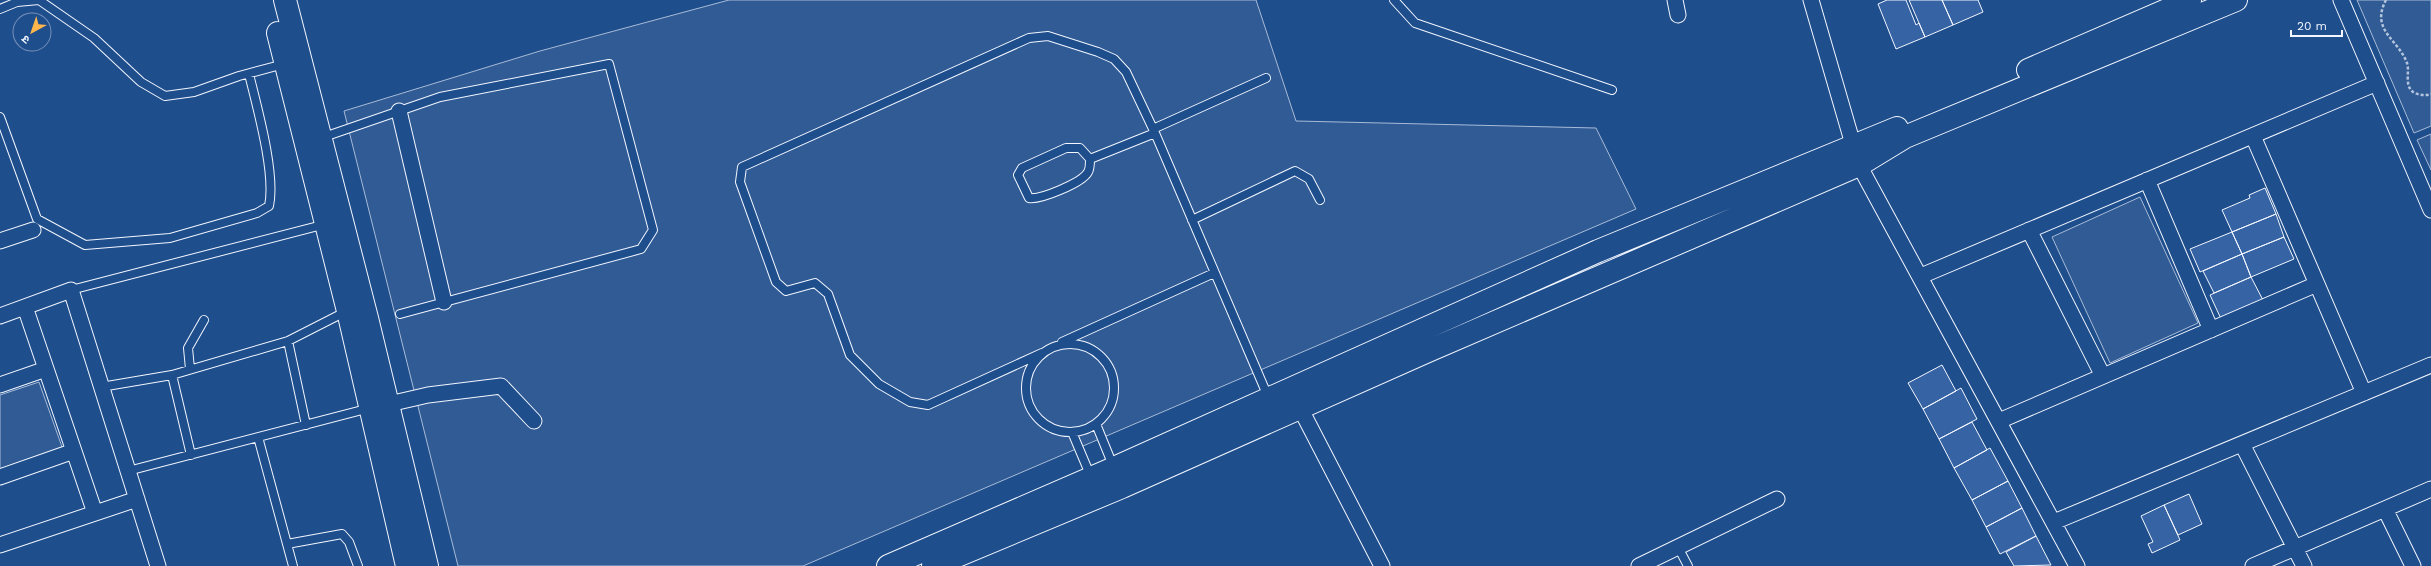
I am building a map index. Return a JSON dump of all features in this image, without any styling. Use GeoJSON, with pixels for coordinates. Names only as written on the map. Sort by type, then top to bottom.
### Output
{"type":"FeatureCollection","features":[{"type":"Feature","properties":{"kind":"main road"},"geometry":{"type":"LineString","coordinates":[[270,0],[321,138],[334,223]]}},
{"type":"Feature","properties":{"kind":"main road"},"geometry":{"type":"LineString","coordinates":[[285,0],[293,62],[356,309],[409,533],[427,566]]}},
{"type":"Feature","properties":{"kind":"main road"},"geometry":{"type":"LineString","coordinates":[[888,566],[1118,478],[1274,409],[1300,409],[2188,5],[2209,5],[2236,0]]}},
{"type":"Feature","properties":{"kind":"main road"},"geometry":{"type":"LineString","coordinates":[[1274,409],[1292,389],[1598,251],[1857,156]]}},
{"type":"Feature","properties":{"kind":"main road"},"geometry":{"type":"LineString","coordinates":[[933,566],[1095,487]]}},
{"type":"Feature","properties":{"kind":"main road"},"geometry":{"type":"LineString","coordinates":[[407,566],[409,533]]}},
{"type":"Feature","properties":{"kind":"street"},"geometry":{"type":"LineString","coordinates":[[1810,0],[1857,156],[2077,566]]}},
{"type":"Feature","properties":{"kind":"street"},"geometry":{"type":"LineString","coordinates":[[2341,0],[2431,210]]}},
{"type":"Feature","properties":{"kind":"street"},"geometry":{"type":"LineString","coordinates":[[1921,276],[2377,83]]}},
{"type":"Feature","properties":{"kind":"street"},"geometry":{"type":"LineString","coordinates":[[399,111],[444,302]]}},
{"type":"Feature","properties":{"kind":"street"},"geometry":{"type":"LineString","coordinates":[[2253,136],[2364,393]]}},
{"type":"Feature","properties":{"kind":"street"},"geometry":{"type":"LineString","coordinates":[[2146,180],[2211,330]]}},
{"type":"Feature","properties":{"kind":"street"},"geometry":{"type":"LineString","coordinates":[[1,239],[33,230]]}},
{"type":"Feature","properties":{"kind":"street"},"geometry":{"type":"LineString","coordinates":[[2029,230],[2103,376]]}},
{"type":"Feature","properties":{"kind":"street"},"geometry":{"type":"LineString","coordinates":[[1999,421],[2317,284]]}},
{"type":"Feature","properties":{"kind":"street"},"geometry":{"type":"LineString","coordinates":[[0,316],[71,290],[158,566]]}},
{"type":"Feature","properties":{"kind":"street"},"geometry":{"type":"LineString","coordinates":[[25,307],[94,513]]}},
{"type":"Feature","properties":{"kind":"street"},"geometry":{"type":"LineString","coordinates":[[2054,522],[2431,365]]}},
{"type":"Feature","properties":{"kind":"street"},"geometry":{"type":"LineString","coordinates":[[0,385],[46,369]]}},
{"type":"Feature","properties":{"kind":"street"},"geometry":{"type":"LineString","coordinates":[[379,406],[428,395],[501,386],[534,421]]}},
{"type":"Feature","properties":{"kind":"street"},"geometry":{"type":"LineString","coordinates":[[1292,389],[1300,409],[1382,566]]}},
{"type":"Feature","properties":{"kind":"street"},"geometry":{"type":"LineString","coordinates":[[2242,444],[2304,566]]}},
{"type":"Feature","properties":{"kind":"street"},"geometry":{"type":"LineString","coordinates":[[0,477],[74,451]]}},
{"type":"Feature","properties":{"kind":"street"},"geometry":{"type":"LineString","coordinates":[[2253,566],[2431,489]]}},
{"type":"Feature","properties":{"kind":"street"},"geometry":{"type":"LineString","coordinates":[[0,545],[137,499]]}},
{"type":"Feature","properties":{"kind":"street"},"geometry":{"type":"LineString","coordinates":[[1639,566],[1777,499]]}},
{"type":"Feature","properties":{"kind":"street"},"geometry":{"type":"LineString","coordinates":[[2385,509],[2413,566]]}},
{"type":"Feature","properties":{"kind":"lane"},"geometry":{"type":"LineString","coordinates":[[0,9],[17,2],[39,0],[94,38],[141,82],[165,96],[194,92],[249,74],[293,62]]}},
{"type":"Feature","properties":{"kind":"lane"},"geometry":{"type":"LineString","coordinates":[[1394,0],[1415,23],[1612,90]]}},
{"type":"Feature","properties":{"kind":"lane"},"geometry":{"type":"LineString","coordinates":[[1214,273],[928,405],[910,402],[879,384],[850,355],[828,294],[815,283],[786,290],[776,282],[740,182],[742,168],[1029,38],[1048,36],[1114,59],[1126,72],[1154,131],[1274,409]]}},
{"type":"Feature","properties":{"kind":"lane"},"geometry":{"type":"LineString","coordinates":[[321,138],[440,97],[609,64],[653,230],[641,249],[400,314]]}},
{"type":"Feature","properties":{"kind":"lane"},"geometry":{"type":"LineString","coordinates":[[0,117],[37,219],[85,245],[170,238],[257,213],[269,206],[272,193],[259,117],[249,74]]}},
{"type":"Feature","properties":{"kind":"lane"},"geometry":{"type":"LineString","coordinates":[[1090,159],[1154,131],[1266,78]]}},
{"type":"Feature","properties":{"kind":"lane"},"geometry":{"type":"LineString","coordinates":[[1066,148],[1080,148],[1090,159],[1088,172],[1080,180],[1037,200],[1029,198],[1018,175],[1022,168],[1066,148]]}},
{"type":"Feature","properties":{"kind":"lane"},"geometry":{"type":"LineString","coordinates":[[1192,220],[1295,171],[1309,179],[1320,200]]}},
{"type":"Feature","properties":{"kind":"lane"},"geometry":{"type":"LineString","coordinates":[[71,290],[334,223]]}},
{"type":"Feature","properties":{"kind":"lane"},"geometry":{"type":"LineString","coordinates":[[101,387],[172,374],[288,341],[356,309]]}},
{"type":"Feature","properties":{"kind":"lane"},"geometry":{"type":"LineString","coordinates":[[190,369],[188,348],[204,320]]}},
{"type":"Feature","properties":{"kind":"lane"},"geometry":{"type":"LineString","coordinates":[[288,341],[306,425]]}},
{"type":"Feature","properties":{"kind":"lane"},"geometry":{"type":"LineString","coordinates":[[1042,353],[1032,365],[1026,380],[1026,395],[1031,410],[1040,421],[1052,428],[1072,432],[1080,431],[1096,424],[1104,417],[1112,405],[1115,392],[1114,377],[1108,364],[1099,354],[1086,346],[1070,343],[1055,346]]}},
{"type":"Feature","properties":{"kind":"lane"},"geometry":{"type":"LineString","coordinates":[[172,374],[191,455]]}},
{"type":"Feature","properties":{"kind":"lane"},"geometry":{"type":"LineString","coordinates":[[128,471],[379,406]]}},
{"type":"Feature","properties":{"kind":"lane"},"geometry":{"type":"LineString","coordinates":[[1096,424],[1118,478]]}},
{"type":"Feature","properties":{"kind":"lane"},"geometry":{"type":"LineString","coordinates":[[1072,432],[1095,487]]}},
{"type":"Feature","properties":{"kind":"lane"},"geometry":{"type":"LineString","coordinates":[[258,438],[294,566]]}},
{"type":"Feature","properties":{"kind":"lane"},"geometry":{"type":"LineString","coordinates":[[287,544],[342,534],[349,542],[358,566]]}},
{"type":"Feature","properties":{"kind":"lane"},"geometry":{"type":"LineString","coordinates":[[1678,547],[1688,566]]}},
{"type":"Feature","properties":{"kind":"path"},"geometry":{"type":"LineString","coordinates":[[2386,0],[2381,12],[2384,32],[2406,63],[2409,87],[2414,92],[2425,96],[2431,94]]}},
{"type":"Feature","properties":{"kind":"shaded area"},"geometry":{"type":"Polygon","coordinates":[[[729,0],[1256,0],[1296,121],[1596,128],[1636,209],[803,566],[458,566],[344,111],[540,51],[729,0]]]}},
{"type":"Feature","properties":{"kind":"shaded area"},"geometry":{"type":"Polygon","coordinates":[[[2357,0],[2431,0],[2431,126],[2414,133],[2357,0]]]}},
{"type":"Feature","properties":{"kind":"shaded area"},"geometry":{"type":"Polygon","coordinates":[[[2431,134],[2431,170],[2417,140],[2431,134]]]}},
{"type":"Feature","properties":{"kind":"shaded area"},"geometry":{"type":"Polygon","coordinates":[[[2140,197],[2198,323],[2110,363],[2052,237],[2140,197]]]}},
{"type":"Feature","properties":{"kind":"shaded area"},"geometry":{"type":"Polygon","coordinates":[[[39,382],[62,447],[0,469],[0,395],[39,382]]]}},
{"type":"Feature","properties":{"kind":"building"},"geometry":{"type":"Polygon","coordinates":[[[1887,0],[1906,0],[1916,25],[1919,23],[1925,37],[1896,49],[1878,4],[1887,0]]]}},
{"type":"Feature","properties":{"kind":"building"},"geometry":{"type":"Polygon","coordinates":[[[1909,0],[1942,0],[1953,25],[1925,37],[1909,0]]]}},
{"type":"Feature","properties":{"kind":"building"},"geometry":{"type":"Polygon","coordinates":[[[1942,0],[1978,0],[1983,12],[1953,25],[1942,0]]]}},
{"type":"Feature","properties":{"kind":"building"},"geometry":{"type":"Polygon","coordinates":[[[2265,188],[2276,214],[2232,232],[2222,210],[2250,198],[2249,195],[2265,188]]]}},
{"type":"Feature","properties":{"kind":"building"},"geometry":{"type":"Polygon","coordinates":[[[2276,214],[2284,237],[2242,254],[2232,232],[2276,214]]]}},
{"type":"Feature","properties":{"kind":"building"},"geometry":{"type":"Polygon","coordinates":[[[2232,232],[2242,254],[2200,272],[2190,249],[2232,232]]]}},
{"type":"Feature","properties":{"kind":"building"},"geometry":{"type":"Polygon","coordinates":[[[2284,237],[2294,259],[2251,277],[2242,254],[2284,237]]]}},
{"type":"Feature","properties":{"kind":"building"},"geometry":{"type":"Polygon","coordinates":[[[2242,254],[2251,277],[2214,293],[2203,271],[2242,254]]]}},
{"type":"Feature","properties":{"kind":"building"},"geometry":{"type":"Polygon","coordinates":[[[2251,277],[2264,302],[2222,321],[2210,295],[2251,277]]]}},
{"type":"Feature","properties":{"kind":"building"},"geometry":{"type":"Polygon","coordinates":[[[1942,365],[1956,391],[1923,409],[1908,383],[1942,365]]]}},
{"type":"Feature","properties":{"kind":"building"},"geometry":{"type":"Polygon","coordinates":[[[1961,388],[1977,419],[1939,439],[1923,409],[1961,388]]]}},
{"type":"Feature","properties":{"kind":"building"},"geometry":{"type":"Polygon","coordinates":[[[1972,422],[1987,450],[1954,468],[1939,439],[1972,422]]]}},
{"type":"Feature","properties":{"kind":"building"},"geometry":{"type":"Polygon","coordinates":[[[1990,448],[2008,481],[1972,500],[1954,468],[1990,448]]]}},
{"type":"Feature","properties":{"kind":"building"},"geometry":{"type":"Polygon","coordinates":[[[2008,481],[2022,508],[1986,527],[1972,500],[2008,481]]]}},
{"type":"Feature","properties":{"kind":"building"},"geometry":{"type":"Polygon","coordinates":[[[2189,494],[2202,524],[2178,535],[2164,505],[2189,494]]]}},
{"type":"Feature","properties":{"kind":"building"},"geometry":{"type":"Polygon","coordinates":[[[2164,505],[2180,540],[2152,553],[2148,544],[2153,542],[2141,516],[2164,505]]]}},
{"type":"Feature","properties":{"kind":"building"},"geometry":{"type":"Polygon","coordinates":[[[2022,508],[2036,536],[2000,554],[1986,527],[2022,508]]]}},
{"type":"Feature","properties":{"kind":"building"},"geometry":{"type":"Polygon","coordinates":[[[2036,536],[2051,565],[2014,566],[2006,552],[2036,536]]]}}]}
